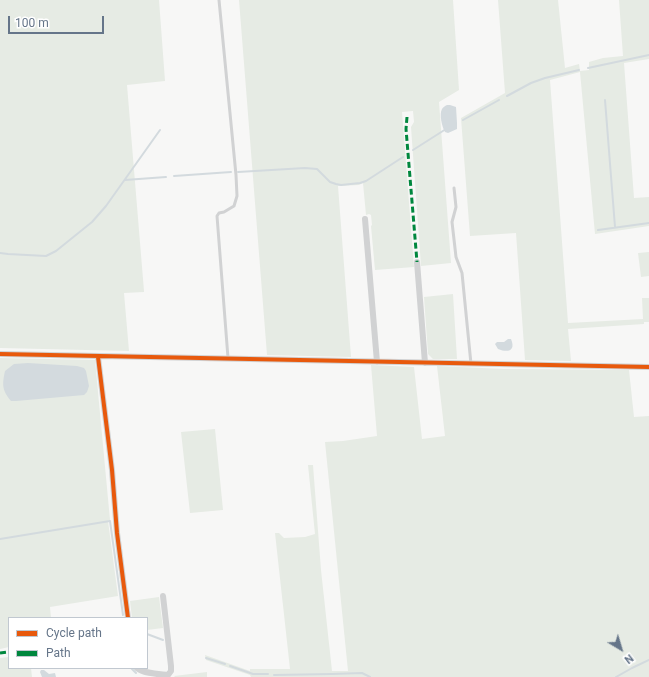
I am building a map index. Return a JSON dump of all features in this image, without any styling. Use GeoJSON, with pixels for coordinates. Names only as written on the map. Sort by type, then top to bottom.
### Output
{"type":"FeatureCollection","features":[{"type":"Feature","properties":{"kind":"street"},"geometry":{"type":"LineString","coordinates":[[365,220],[377,362]]}},
{"type":"Feature","properties":{"kind":"street"},"geometry":{"type":"LineString","coordinates":[[417,262],[424,363]]}},
{"type":"Feature","properties":{"kind":"street"},"geometry":{"type":"LineString","coordinates":[[0,354],[649,367]]}},
{"type":"Feature","properties":{"kind":"street"},"geometry":{"type":"LineString","coordinates":[[98,357],[112,470],[117,533],[128,617]]}},
{"type":"Feature","properties":{"kind":"street"},"geometry":{"type":"LineString","coordinates":[[138,669],[168,676],[171,671],[163,596]]}},
{"type":"Feature","properties":{"kind":"lane"},"geometry":{"type":"LineString","coordinates":[[219,0],[237,196],[234,206],[224,212],[219,213],[217,216],[228,359]]}},
{"type":"Feature","properties":{"kind":"lane"},"geometry":{"type":"LineString","coordinates":[[454,188],[456,207],[452,222],[456,257],[462,272],[471,364]]}},
{"type":"Feature","properties":{"kind":"shaded area"},"geometry":{"type":"Polygon","coordinates":[[[0,0],[159,0],[165,81],[127,85],[144,291],[124,293],[129,351],[0,348],[0,0]]]}},
{"type":"Feature","properties":{"kind":"shaded area"},"geometry":{"type":"Polygon","coordinates":[[[239,0],[453,0],[459,90],[439,102],[451,263],[421,266],[411,127],[414,122],[413,111],[402,112],[414,267],[375,270],[371,215],[366,215],[363,183],[359,185],[338,186],[351,357],[267,355],[239,0]]]}},
{"type":"Feature","properties":{"kind":"shaded area"},"geometry":{"type":"Polygon","coordinates":[[[498,0],[558,0],[565,68],[579,64],[580,71],[589,70],[589,62],[603,58],[623,56],[619,0],[649,0],[649,59],[624,63],[634,198],[649,197],[649,226],[595,234],[580,72],[550,80],[568,323],[643,319],[642,298],[649,298],[649,322],[644,322],[644,324],[568,329],[571,361],[525,360],[516,233],[470,236],[461,118],[505,93],[498,0]]]}},
{"type":"Feature","properties":{"kind":"shaded area"},"geometry":{"type":"Polygon","coordinates":[[[447,105],[456,107],[457,123],[457,129],[448,133],[444,130],[441,117],[443,107],[447,105]]]}},
{"type":"Feature","properties":{"kind":"shaded area"},"geometry":{"type":"Polygon","coordinates":[[[649,252],[649,276],[641,277],[638,253],[649,252]]]}},
{"type":"Feature","properties":{"kind":"shaded area"},"geometry":{"type":"Polygon","coordinates":[[[453,294],[457,359],[433,359],[428,354],[424,297],[453,294]]]}},
{"type":"Feature","properties":{"kind":"shaded area"},"geometry":{"type":"Polygon","coordinates":[[[511,339],[512,343],[512,348],[510,350],[505,351],[498,349],[495,344],[497,342],[504,342],[511,339]]]}},
{"type":"Feature","properties":{"kind":"shaded area"},"geometry":{"type":"Polygon","coordinates":[[[0,358],[95,360],[110,520],[108,521],[118,596],[50,607],[51,617],[8,617],[8,647],[0,649],[0,358]]]}},
{"type":"Feature","properties":{"kind":"shaded area"},"geometry":{"type":"Polygon","coordinates":[[[28,363],[77,366],[84,368],[89,386],[87,392],[84,395],[11,401],[6,394],[4,387],[3,380],[5,371],[14,364],[28,363]]]}},
{"type":"Feature","properties":{"kind":"shaded area"},"geometry":{"type":"Polygon","coordinates":[[[371,365],[414,367],[422,439],[445,436],[437,366],[504,369],[629,370],[634,417],[649,416],[649,677],[251,677],[250,675],[206,660],[205,655],[250,671],[250,669],[290,669],[275,533],[279,533],[284,538],[305,537],[315,534],[308,465],[313,465],[321,570],[332,671],[348,671],[325,442],[377,436],[371,365]]]}},
{"type":"Feature","properties":{"kind":"shaded area"},"geometry":{"type":"Polygon","coordinates":[[[215,429],[223,510],[190,513],[181,432],[215,429]]]}},
{"type":"Feature","properties":{"kind":"shaded area"},"geometry":{"type":"Polygon","coordinates":[[[159,597],[163,628],[148,630],[148,617],[132,617],[130,601],[159,597]]]}},
{"type":"Feature","properties":{"kind":"shaded area"},"geometry":{"type":"Polygon","coordinates":[[[8,657],[8,669],[31,669],[32,677],[0,677],[0,658],[8,657]]]}},
{"type":"Feature","properties":{"kind":"shaded area"},"geometry":{"type":"Polygon","coordinates":[[[41,670],[44,670],[49,674],[55,673],[56,677],[42,677],[40,672],[41,670]]]}},
{"type":"Feature","properties":{"kind":"shaded area"},"geometry":{"type":"Polygon","coordinates":[[[207,672],[207,677],[174,676],[207,672]]]}},
{"type":"Feature","properties":{"kind":"waterway"},"geometry":{"type":"LineString","coordinates":[[588,68],[649,55]]}},
{"type":"Feature","properties":{"kind":"waterway"},"geometry":{"type":"LineString","coordinates":[[507,96],[531,83],[579,70]]}},
{"type":"Feature","properties":{"kind":"waterway"},"geometry":{"type":"LineString","coordinates":[[463,120],[499,100]]}},
{"type":"Feature","properties":{"kind":"waterway"},"geometry":{"type":"LineString","coordinates":[[605,100],[615,227]]}},
{"type":"Feature","properties":{"kind":"waterway"},"geometry":{"type":"LineString","coordinates":[[413,150],[446,129]]}},
{"type":"Feature","properties":{"kind":"waterway"},"geometry":{"type":"LineString","coordinates":[[0,253],[46,256],[56,251],[92,222],[106,206],[160,130]]}},
{"type":"Feature","properties":{"kind":"waterway"},"geometry":{"type":"LineString","coordinates":[[238,172],[305,168],[317,169],[330,182],[341,185],[366,181],[403,157]]}},
{"type":"Feature","properties":{"kind":"waterway"},"geometry":{"type":"LineString","coordinates":[[174,176],[231,172]]}},
{"type":"Feature","properties":{"kind":"waterway"},"geometry":{"type":"LineString","coordinates":[[125,180],[166,177]]}},
{"type":"Feature","properties":{"kind":"waterway"},"geometry":{"type":"LineString","coordinates":[[598,230],[649,223]]}},
{"type":"Feature","properties":{"kind":"waterway"},"geometry":{"type":"LineString","coordinates":[[0,539],[110,521],[123,615]]}},
{"type":"Feature","properties":{"kind":"waterway"},"geometry":{"type":"LineString","coordinates":[[148,634],[163,640]]}},
{"type":"Feature","properties":{"kind":"waterway"},"geometry":{"type":"LineString","coordinates":[[206,658],[225,664]]}},
{"type":"Feature","properties":{"kind":"waterway"},"geometry":{"type":"LineString","coordinates":[[616,677],[649,660]]}},
{"type":"Feature","properties":{"kind":"waterway"},"geometry":{"type":"LineString","coordinates":[[230,666],[253,674],[268,674]]}},
{"type":"Feature","properties":{"kind":"waterway"},"geometry":{"type":"LineString","coordinates":[[132,669],[136,673]]}},
{"type":"Feature","properties":{"kind":"waterway"},"geometry":{"type":"LineString","coordinates":[[274,675],[362,673],[370,677]]}},
{"type":"Feature","properties":{"kind":"marked path"},"geometry":{"type":"LineString","coordinates":[[407,117],[406,129],[417,262]]}},
{"type":"Feature","properties":{"kind":"marked path"},"geometry":{"type":"LineString","coordinates":[[0,653],[8,652]]}},
{"type":"Feature","properties":{"kind":"cycle path"},"geometry":{"type":"LineString","coordinates":[[0,354],[649,367]]}},
{"type":"Feature","properties":{"kind":"cycle path"},"geometry":{"type":"LineString","coordinates":[[98,357],[112,470],[117,533],[128,617]]}}]}
